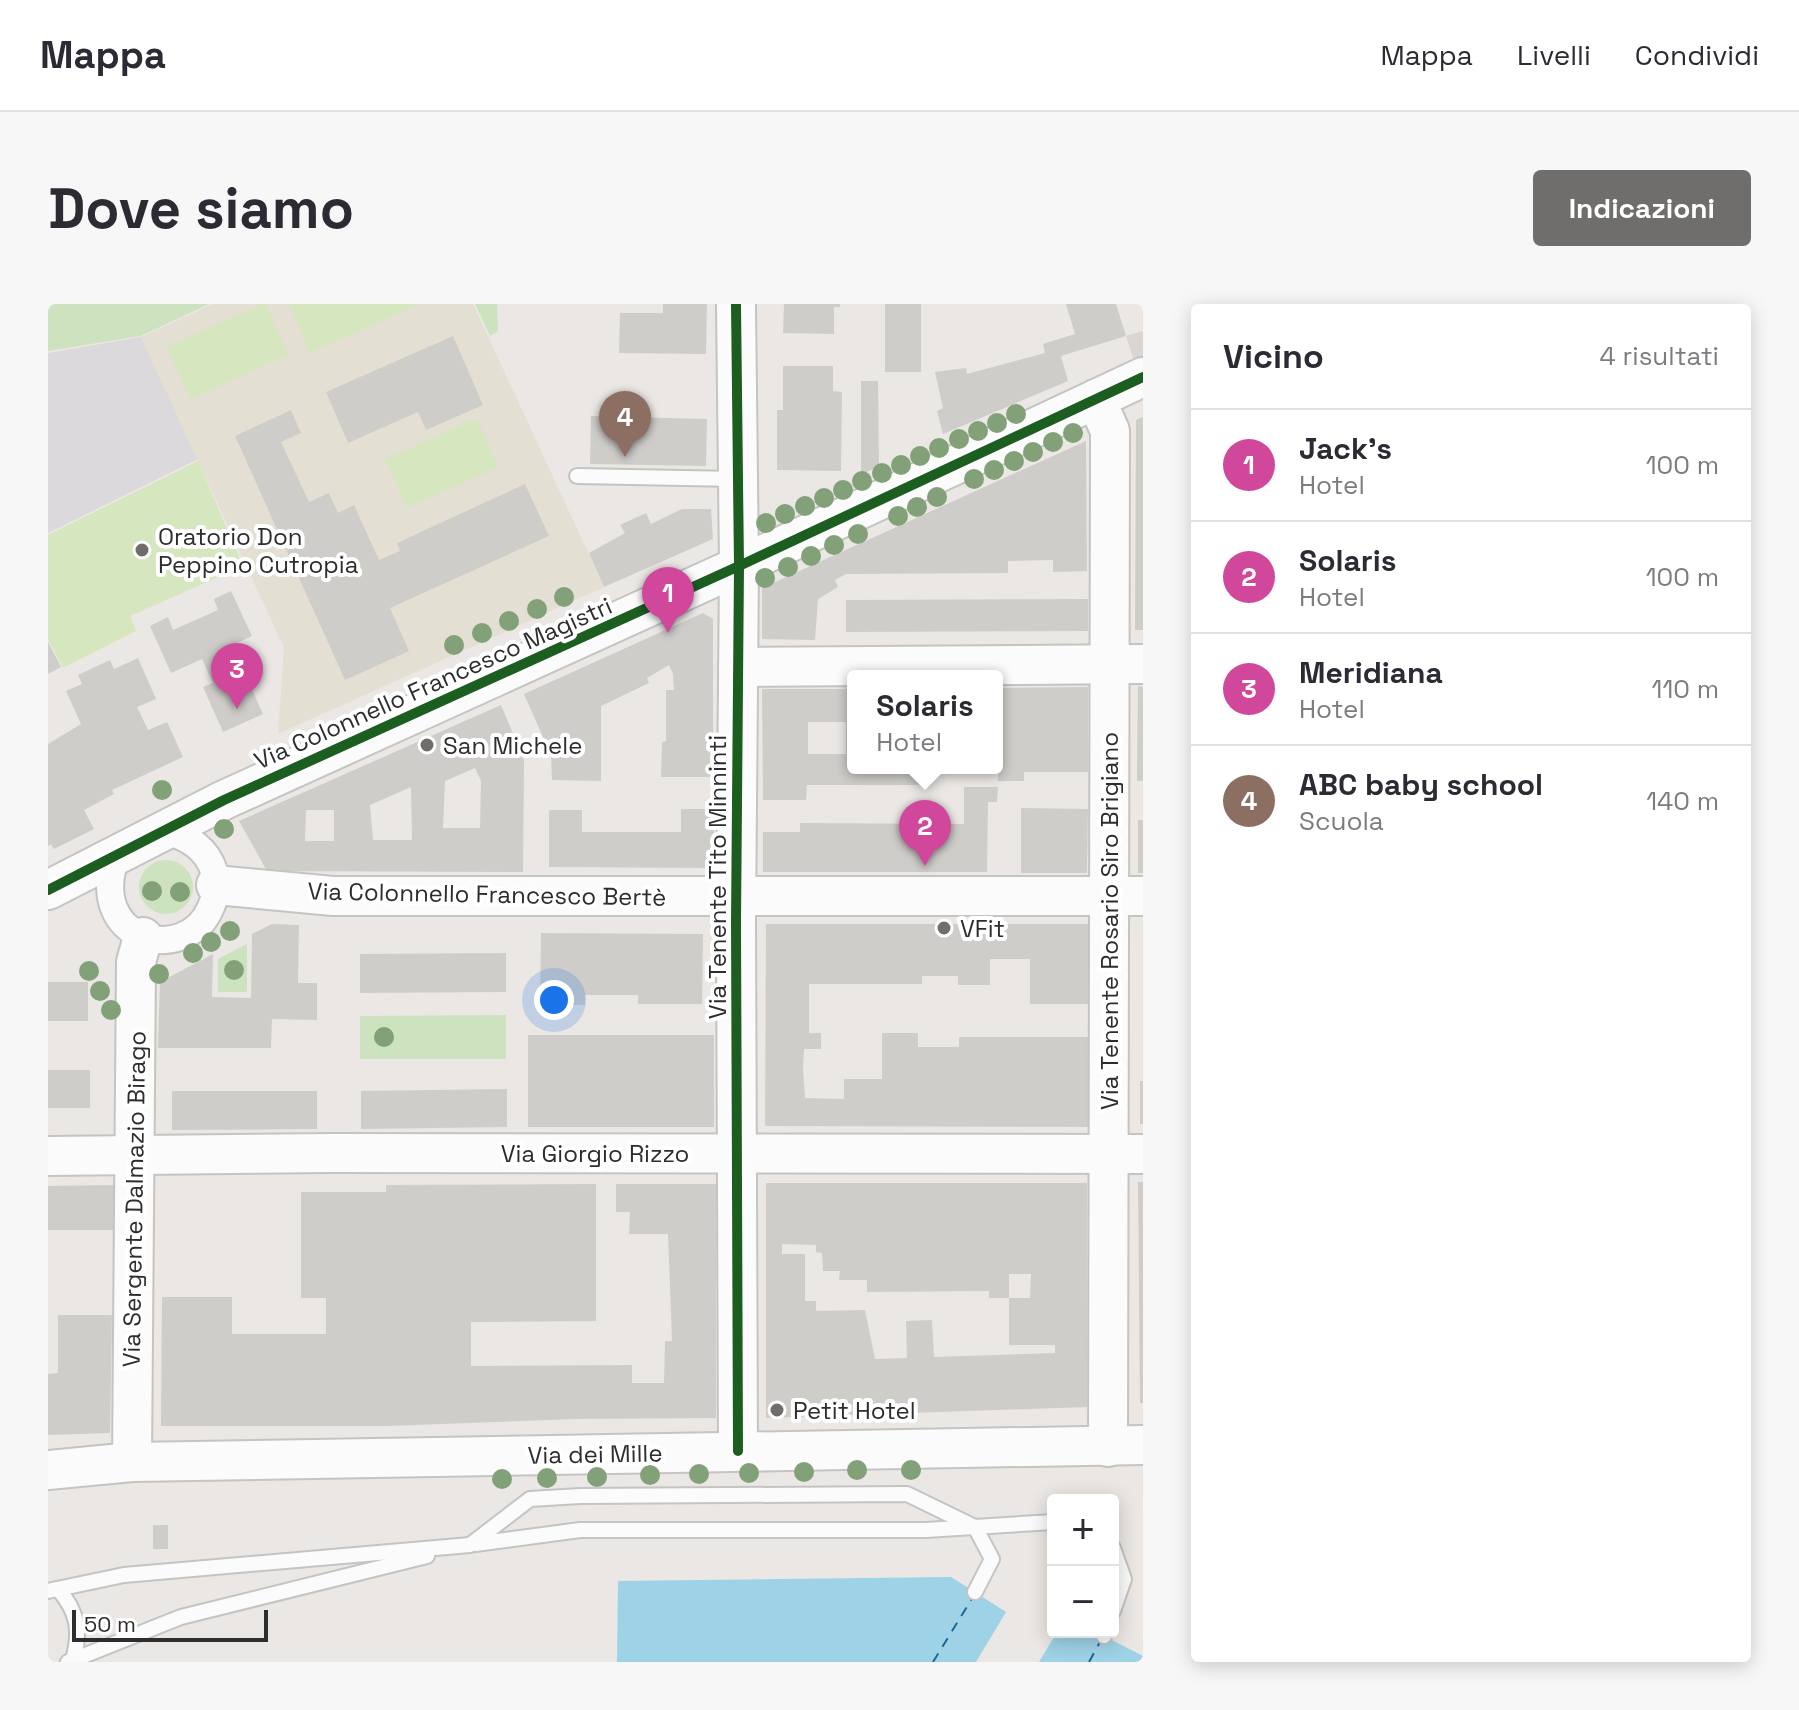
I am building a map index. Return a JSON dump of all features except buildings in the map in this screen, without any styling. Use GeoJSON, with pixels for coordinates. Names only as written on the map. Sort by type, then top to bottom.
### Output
{"type":"FeatureCollection","features":[{"type":"Feature","properties":{"kind":"street","name":"Via Tenente Tito Minninti"},"geometry":{"type":"LineString","coordinates":[[736,304],[739,566],[738,1451]]}},
{"type":"Feature","properties":{"kind":"street","name":"Via Colonnello Francesco Magistri"},"geometry":{"type":"LineString","coordinates":[[48,890],[239,793],[739,566],[1143,377]]}},
{"type":"Feature","properties":{"kind":"street","name":"Via Tenente Rosario Siro Brigiano"},"geometry":{"type":"LineString","coordinates":[[1096,399],[1110,431],[1126,664],[1125,1446]]}},
{"type":"Feature","properties":{"kind":"street"},"geometry":{"type":"LineString","coordinates":[[738,667],[1126,664]]}},
{"type":"Feature","properties":{"kind":"street"},"geometry":{"type":"LineString","coordinates":[[117,855],[109,878],[111,900],[125,925],[143,937],[167,940],[188,933],[209,913],[216,885],[211,864],[201,849],[188,839],[164,831]]}},
{"type":"Feature","properties":{"kind":"street","name":"Via Colonnello Francesco Bertè"},"geometry":{"type":"LineString","coordinates":[[216,885],[333,896],[1126,896]]}},
{"type":"Feature","properties":{"kind":"street","name":"Via Sergente Dalmazio Birago"},"geometry":{"type":"LineString","coordinates":[[132,1462],[136,962],[143,937]]}},
{"type":"Feature","properties":{"kind":"street","name":"Via Giorgio Rizzo"},"geometry":{"type":"LineString","coordinates":[[48,1156],[1126,1154]]}},
{"type":"Feature","properties":{"kind":"street","name":"Via dei Mille"},"geometry":{"type":"LineString","coordinates":[[48,1470],[132,1462],[1125,1446]]}},
{"type":"Feature","properties":{"kind":"lane"},"geometry":{"type":"LineString","coordinates":[[577,476],[737,479]]}},
{"type":"Feature","properties":{"kind":"lane"},"geometry":{"type":"LineString","coordinates":[[70,1661],[181,1617],[470,1545],[530,1499],[907,1494],[975,1527],[992,1559],[975,1592]]}},
{"type":"Feature","properties":{"kind":"lane"},"geometry":{"type":"LineString","coordinates":[[53,1590],[124,1575],[470,1545],[580,1530],[926,1530],[1047,1522]]}},
{"type":"Feature","properties":{"kind":"lane"},"geometry":{"type":"LineString","coordinates":[[1119,1565],[1124,1579],[1119,1594]]}},
{"type":"Feature","properties":{"kind":"lane"},"geometry":{"type":"LineString","coordinates":[[53,1590],[71,1605],[78,1640],[70,1661]]}},
{"type":"Feature","properties":{"kind":"shaded area"},"geometry":{"type":"Polygon","coordinates":[[[213,304],[473,304],[604,587],[278,734],[284,648],[141,337],[213,304]]]}},
{"type":"Feature","properties":{"kind":"shaded area"},"geometry":{"type":"Polygon","coordinates":[[[1143,331],[1143,388],[1126,336],[1143,331]]]}},
{"type":"Feature","properties":{"kind":"shaded area"},"geometry":{"type":"Polygon","coordinates":[[[141,337],[198,459],[48,533],[48,353],[141,337]]]}},
{"type":"Feature","properties":{"kind":"green space"},"geometry":{"type":"Polygon","coordinates":[[[48,304],[209,304],[141,336],[48,351],[48,304]]]}},
{"type":"Feature","properties":{"kind":"green space"},"geometry":{"type":"Polygon","coordinates":[[[266,304],[288,355],[190,399],[167,347],[266,304]]]}},
{"type":"Feature","properties":{"kind":"green space"},"geometry":{"type":"Polygon","coordinates":[[[289,304],[420,304],[310,353],[289,304]]]}},
{"type":"Feature","properties":{"kind":"green space"},"geometry":{"type":"Polygon","coordinates":[[[475,304],[497,304],[498,331],[490,336],[475,304]]]}},
{"type":"Feature","properties":{"kind":"green space"},"geometry":{"type":"Polygon","coordinates":[[[477,418],[498,467],[407,508],[385,459],[477,418]]]}},
{"type":"Feature","properties":{"kind":"green space","name":"Oratorio Don Peppino Cutropia"},"geometry":{"type":"Polygon","coordinates":[[[198,461],[243,566],[130,616],[136,631],[63,668],[48,639],[48,535],[198,461]]]}},
{"type":"Feature","properties":{"kind":"green space"},"geometry":{"type":"Polygon","coordinates":[[[166,860],[185,868],[193,887],[185,906],[166,914],[147,906],[139,887],[147,868],[166,860]]]}},
{"type":"Feature","properties":{"kind":"green space"},"geometry":{"type":"Polygon","coordinates":[[[247,944],[247,992],[218,992],[218,959],[247,944]]]}},
{"type":"Feature","properties":{"kind":"green space"},"geometry":{"type":"Polygon","coordinates":[[[506,1015],[506,1059],[360,1059],[360,1016],[506,1015]]]}},
{"type":"Feature","properties":{"kind":"water"},"geometry":{"type":"Polygon","coordinates":[[[951,1577],[1006,1612],[976,1662],[617,1662],[618,1581],[951,1577]]]}},
{"type":"Feature","properties":{"kind":"water"},"geometry":{"type":"Polygon","coordinates":[[[1053,1638],[1108,1638],[1143,1656],[1143,1662],[1039,1662],[1053,1638]]]}},
{"type":"Feature","properties":{"kind":"ferry route"},"geometry":{"type":"LineString","coordinates":[[933,1662],[973,1597]]}},
{"type":"Feature","properties":{"kind":"ferry route"},"geometry":{"type":"LineString","coordinates":[[1089,1662],[1100,1642]]}},
{"type":"Feature","properties":{"kind":"cycle path"},"geometry":{"type":"LineString","coordinates":[[736,304],[739,566],[736,921],[738,1451]]}},
{"type":"Feature","properties":{"kind":"cycle path"},"geometry":{"type":"LineString","coordinates":[[48,890],[224,800],[739,566],[1143,377]]}},
{"type":"Feature","properties":{"kind":"place","name":"ABC baby school"},"geometry":{"type":"Point","coordinates":[625,457]}},
{"type":"Feature","properties":{"kind":"place","name":"Oratorio Don Peppino Cutropia"},"geometry":{"type":"Point","coordinates":[142,550]}},
{"type":"Feature","properties":{"kind":"place","name":"Jack's"},"geometry":{"type":"Point","coordinates":[668,633]}},
{"type":"Feature","properties":{"kind":"place","name":"Meridiana"},"geometry":{"type":"Point","coordinates":[237,709]}},
{"type":"Feature","properties":{"kind":"place","name":"San Michele"},"geometry":{"type":"Point","coordinates":[427,745]}},
{"type":"Feature","properties":{"kind":"place","name":"Solaris"},"geometry":{"type":"Point","coordinates":[925,866]}},
{"type":"Feature","properties":{"kind":"place","name":"VFit"},"geometry":{"type":"Point","coordinates":[944,928]}},
{"type":"Feature","properties":{"kind":"place","name":"Petit Hotel"},"geometry":{"type":"Point","coordinates":[777,1410]}}]}
